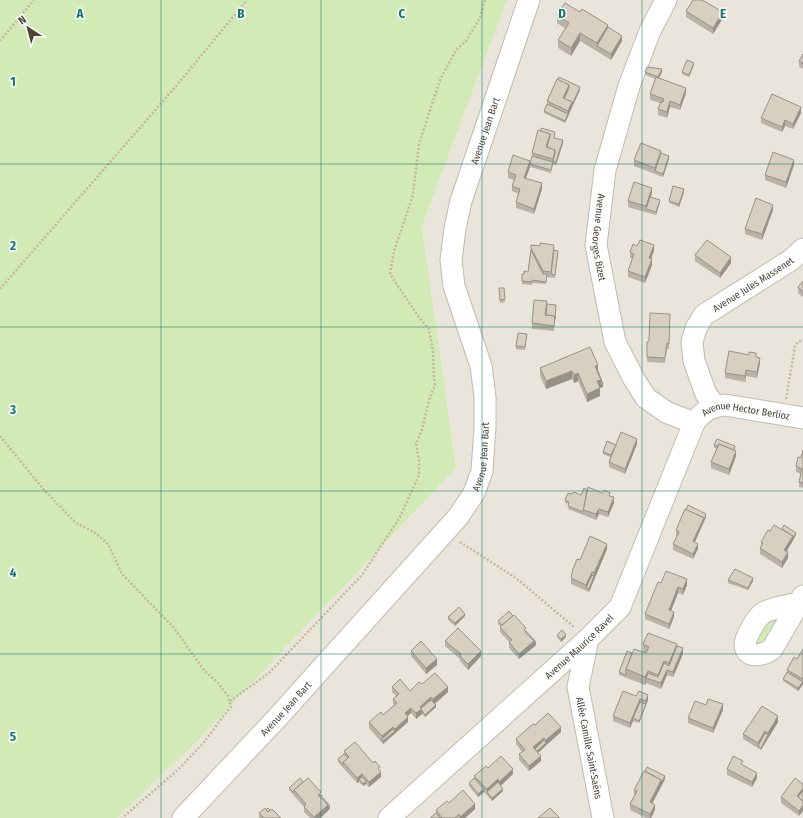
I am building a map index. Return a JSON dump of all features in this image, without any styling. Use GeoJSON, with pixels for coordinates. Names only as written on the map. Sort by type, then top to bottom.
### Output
{"type":"FeatureCollection","features":[{"type":"Feature","properties":{"kind":"street","name":"Avenue Jean Bart"},"geometry":{"type":"LineString","coordinates":[[183,818],[277,718],[458,517],[474,493],[482,471],[486,427],[482,366],[454,286],[451,261],[455,228],[461,201],[529,0]]}},
{"type":"Feature","properties":{"kind":"street","name":"Avenue Georges Bizet"},"geometry":{"type":"LineString","coordinates":[[666,0],[650,31],[626,94],[605,170],[596,245],[615,342],[634,379],[646,398],[666,412],[694,423]]}},
{"type":"Feature","properties":{"kind":"street","name":"Avenue Jules Massenet"},"geometry":{"type":"LineString","coordinates":[[715,406],[706,394],[694,361],[692,342],[696,328],[704,315],[791,260],[803,249]]}},
{"type":"Feature","properties":{"kind":"street","name":"Avenue Hector Berlioz"},"geometry":{"type":"LineString","coordinates":[[694,423],[699,416],[715,406],[725,405],[793,416]]}},
{"type":"Feature","properties":{"kind":"street","name":"Avenue Maurice Ravel"},"geometry":{"type":"LineString","coordinates":[[389,818],[588,639],[620,607],[694,423]]}},
{"type":"Feature","properties":{"kind":"street"},"geometry":{"type":"LineString","coordinates":[[546,677],[578,687],[588,639]]}},
{"type":"Feature","properties":{"kind":"street","name":"Allée Camille Saint-Saëns"},"geometry":{"type":"LineString","coordinates":[[578,687],[601,815]]}},
{"type":"Feature","properties":{"kind":"path"},"geometry":{"type":"LineString","coordinates":[[0,41],[34,0]]}},
{"type":"Feature","properties":{"kind":"path"},"geometry":{"type":"LineString","coordinates":[[0,289],[177,85],[247,0]]}},
{"type":"Feature","properties":{"kind":"path"},"geometry":{"type":"LineString","coordinates":[[230,701],[269,673],[362,576],[400,517],[419,475],[419,460],[416,444],[435,385],[433,351],[429,329],[418,316],[390,274],[391,266],[394,251],[413,195],[419,144],[440,80],[456,50],[466,41],[480,18],[486,0]]}},
{"type":"Feature","properties":{"kind":"path"},"geometry":{"type":"LineString","coordinates":[[793,416],[795,346],[803,340]]}},
{"type":"Feature","properties":{"kind":"path"},"geometry":{"type":"LineString","coordinates":[[0,436],[44,490],[76,523],[94,532],[108,544],[122,574],[174,628],[204,670],[218,683],[230,701],[231,708],[218,721],[202,743],[180,768],[122,818]]}},
{"type":"Feature","properties":{"kind":"path"},"geometry":{"type":"LineString","coordinates":[[444,532],[516,578],[588,639]]}},
{"type":"Feature","properties":{"kind":"shaded area"},"geometry":{"type":"Polygon","coordinates":[[[507,0],[803,0],[803,818],[117,818],[198,740],[456,468],[422,226],[507,0]]]}},
{"type":"Feature","properties":{"kind":"green space"},"geometry":{"type":"Polygon","coordinates":[[[0,0],[507,0],[422,226],[456,468],[198,740],[117,818],[0,818],[0,0]]]}},
{"type":"Feature","properties":{"kind":"green space"},"geometry":{"type":"Polygon","coordinates":[[[775,618],[778,620],[766,645],[754,646],[760,624],[775,618]]]}},
{"type":"Feature","properties":{"kind":"building"},"geometry":{"type":"Polygon","coordinates":[[[693,0],[702,0],[723,12],[713,28],[686,11],[693,0]]]}},
{"type":"Feature","properties":{"kind":"building"},"geometry":{"type":"Polygon","coordinates":[[[565,3],[580,12],[582,9],[608,25],[597,43],[580,33],[571,48],[558,40],[569,23],[557,15],[565,3]]]}},
{"type":"Feature","properties":{"kind":"building"},"geometry":{"type":"Polygon","coordinates":[[[608,27],[622,36],[611,54],[597,46],[608,27]]]}},
{"type":"Feature","properties":{"kind":"building"},"geometry":{"type":"Polygon","coordinates":[[[803,54],[803,64],[799,61],[803,54]]]}},
{"type":"Feature","properties":{"kind":"building"},"geometry":{"type":"Polygon","coordinates":[[[687,60],[694,63],[689,75],[682,72],[687,60]]]}},
{"type":"Feature","properties":{"kind":"building"},"geometry":{"type":"Polygon","coordinates":[[[647,67],[662,69],[658,77],[645,72],[647,67]]]}},
{"type":"Feature","properties":{"kind":"building"},"geometry":{"type":"Polygon","coordinates":[[[559,77],[580,87],[572,105],[572,102],[564,99],[569,85],[558,80],[559,77]]]}},
{"type":"Feature","properties":{"kind":"building"},"geometry":{"type":"Polygon","coordinates":[[[656,77],[686,88],[680,105],[670,101],[667,112],[658,109],[664,99],[650,94],[656,77]]]}},
{"type":"Feature","properties":{"kind":"building"},"geometry":{"type":"Polygon","coordinates":[[[557,79],[569,85],[563,98],[572,102],[568,111],[547,101],[557,79]]]}},
{"type":"Feature","properties":{"kind":"building"},"geometry":{"type":"Polygon","coordinates":[[[772,94],[801,107],[793,124],[785,120],[782,127],[761,118],[772,94]]]}},
{"type":"Feature","properties":{"kind":"building"},"geometry":{"type":"Polygon","coordinates":[[[547,104],[568,114],[565,121],[544,111],[547,104]]]}},
{"type":"Feature","properties":{"kind":"building"},"geometry":{"type":"Polygon","coordinates":[[[541,128],[555,132],[554,138],[563,140],[556,162],[553,161],[555,150],[547,147],[550,134],[541,131],[541,128]]]}},
{"type":"Feature","properties":{"kind":"building"},"geometry":{"type":"Polygon","coordinates":[[[538,130],[550,134],[546,147],[555,150],[553,159],[532,153],[538,130]]]}},
{"type":"Feature","properties":{"kind":"building"},"geometry":{"type":"Polygon","coordinates":[[[641,143],[661,151],[655,168],[634,160],[641,143]]]}},
{"type":"Feature","properties":{"kind":"building"},"geometry":{"type":"Polygon","coordinates":[[[773,152],[794,160],[786,182],[765,175],[773,152]]]}},
{"type":"Feature","properties":{"kind":"building"},"geometry":{"type":"Polygon","coordinates":[[[661,153],[669,156],[663,174],[655,171],[661,153]]]}},
{"type":"Feature","properties":{"kind":"building"},"geometry":{"type":"Polygon","coordinates":[[[513,155],[530,161],[524,178],[542,183],[534,209],[516,202],[520,189],[512,186],[516,175],[508,172],[513,155]]]}},
{"type":"Feature","properties":{"kind":"building"},"geometry":{"type":"Polygon","coordinates":[[[532,156],[553,162],[551,170],[530,164],[532,156]]]}},
{"type":"Feature","properties":{"kind":"building"},"geometry":{"type":"Polygon","coordinates":[[[634,182],[652,188],[646,206],[628,201],[634,182]]]}},
{"type":"Feature","properties":{"kind":"building"},"geometry":{"type":"Polygon","coordinates":[[[673,186],[684,189],[679,204],[669,201],[673,186]]]}},
{"type":"Feature","properties":{"kind":"building"},"geometry":{"type":"Polygon","coordinates":[[[650,197],[660,200],[656,212],[646,209],[650,197]]]}},
{"type":"Feature","properties":{"kind":"building"},"geometry":{"type":"Polygon","coordinates":[[[756,198],[773,205],[762,234],[745,229],[756,198]]]}},
{"type":"Feature","properties":{"kind":"building"},"geometry":{"type":"Polygon","coordinates":[[[640,240],[654,245],[649,258],[652,259],[645,277],[628,271],[634,254],[630,252],[633,244],[637,246],[640,240]]]}},
{"type":"Feature","properties":{"kind":"building"},"geometry":{"type":"Polygon","coordinates":[[[707,240],[731,257],[720,273],[695,255],[707,240]]]}},
{"type":"Feature","properties":{"kind":"building"},"geometry":{"type":"Polygon","coordinates":[[[540,243],[554,245],[551,272],[543,271],[531,248],[531,245],[540,246],[540,243]]]}},
{"type":"Feature","properties":{"kind":"building"},"geometry":{"type":"Polygon","coordinates":[[[531,250],[543,274],[547,274],[546,282],[532,280],[532,282],[522,281],[522,274],[524,274],[524,271],[528,272],[531,250]]]}},
{"type":"Feature","properties":{"kind":"building"},"geometry":{"type":"Polygon","coordinates":[[[554,250],[558,251],[555,275],[551,274],[554,250]]]}},
{"type":"Feature","properties":{"kind":"building"},"geometry":{"type":"Polygon","coordinates":[[[803,281],[803,292],[798,287],[803,281]]]}},
{"type":"Feature","properties":{"kind":"building"},"geometry":{"type":"Polygon","coordinates":[[[499,288],[504,288],[505,299],[500,300],[499,288]]]}},
{"type":"Feature","properties":{"kind":"building"},"geometry":{"type":"Polygon","coordinates":[[[534,300],[547,301],[545,315],[555,316],[554,326],[532,323],[534,300]]]}},
{"type":"Feature","properties":{"kind":"building"},"geometry":{"type":"Polygon","coordinates":[[[547,304],[556,305],[555,319],[555,316],[546,315],[547,304]]]}},
{"type":"Feature","properties":{"kind":"building"},"geometry":{"type":"Polygon","coordinates":[[[650,313],[670,314],[669,344],[667,343],[665,358],[647,357],[650,313]]]}},
{"type":"Feature","properties":{"kind":"building"},"geometry":{"type":"Polygon","coordinates":[[[518,333],[527,334],[525,347],[516,346],[518,333]]]}},
{"type":"Feature","properties":{"kind":"building"},"geometry":{"type":"Polygon","coordinates":[[[590,347],[598,365],[595,366],[601,380],[597,381],[600,388],[587,394],[578,373],[574,375],[572,371],[546,381],[540,368],[590,347]]]}},
{"type":"Feature","properties":{"kind":"building"},"geometry":{"type":"Polygon","coordinates":[[[729,351],[749,355],[749,352],[756,353],[756,357],[760,358],[757,372],[746,370],[745,376],[725,373],[729,351]]]}},
{"type":"Feature","properties":{"kind":"building"},"geometry":{"type":"Polygon","coordinates":[[[597,371],[603,384],[601,385],[601,380],[597,371]]]}},
{"type":"Feature","properties":{"kind":"building"},"geometry":{"type":"Polygon","coordinates":[[[621,432],[637,439],[625,469],[609,462],[621,432]]]}},
{"type":"Feature","properties":{"kind":"building"},"geometry":{"type":"Polygon","coordinates":[[[717,439],[735,446],[734,450],[719,444],[718,446],[714,445],[717,439]]]}},
{"type":"Feature","properties":{"kind":"building"},"geometry":{"type":"Polygon","coordinates":[[[607,441],[616,445],[611,455],[603,452],[607,441]]]}},
{"type":"Feature","properties":{"kind":"building"},"geometry":{"type":"Polygon","coordinates":[[[719,444],[736,451],[729,469],[711,462],[719,444]]]}},
{"type":"Feature","properties":{"kind":"building"},"geometry":{"type":"Polygon","coordinates":[[[803,450],[803,483],[799,482],[802,469],[796,466],[798,457],[801,458],[803,450]]]}},
{"type":"Feature","properties":{"kind":"building"},"geometry":{"type":"Polygon","coordinates":[[[588,487],[602,493],[604,490],[610,493],[609,496],[614,497],[608,512],[599,509],[596,514],[583,510],[588,487]]]}},
{"type":"Feature","properties":{"kind":"building"},"geometry":{"type":"Polygon","coordinates":[[[584,488],[587,490],[583,512],[568,506],[569,502],[565,500],[568,493],[572,494],[574,492],[581,495],[584,488]]]}},
{"type":"Feature","properties":{"kind":"building"},"geometry":{"type":"Polygon","coordinates":[[[688,505],[706,514],[704,520],[704,518],[686,510],[688,505]]]}},
{"type":"Feature","properties":{"kind":"building"},"geometry":{"type":"Polygon","coordinates":[[[685,509],[704,518],[693,541],[698,544],[693,554],[673,544],[679,532],[676,530],[685,509]]]}},
{"type":"Feature","properties":{"kind":"building"},"geometry":{"type":"Polygon","coordinates":[[[774,525],[793,536],[784,550],[788,552],[782,562],[760,548],[763,543],[761,542],[768,530],[770,531],[774,525]]]}},
{"type":"Feature","properties":{"kind":"building"},"geometry":{"type":"Polygon","coordinates":[[[784,525],[796,533],[793,538],[793,536],[782,529],[784,525]]]}},
{"type":"Feature","properties":{"kind":"building"},"geometry":{"type":"Polygon","coordinates":[[[590,536],[607,544],[594,573],[592,572],[586,585],[571,578],[577,559],[580,560],[590,536]]]}},
{"type":"Feature","properties":{"kind":"building"},"geometry":{"type":"Polygon","coordinates":[[[735,569],[753,578],[748,588],[728,580],[735,569]]]}},
{"type":"Feature","properties":{"kind":"building"},"geometry":{"type":"Polygon","coordinates":[[[666,571],[687,579],[683,589],[678,587],[669,610],[674,612],[669,624],[645,614],[658,582],[661,583],[666,571]]]}},
{"type":"Feature","properties":{"kind":"building"},"geometry":{"type":"Polygon","coordinates":[[[592,575],[594,576],[589,589],[586,588],[592,575]]]}},
{"type":"Feature","properties":{"kind":"building"},"geometry":{"type":"Polygon","coordinates":[[[459,607],[465,614],[455,623],[448,617],[459,607]]]}},
{"type":"Feature","properties":{"kind":"building"},"geometry":{"type":"Polygon","coordinates":[[[509,611],[513,616],[502,625],[498,621],[509,611]]]}},
{"type":"Feature","properties":{"kind":"building"},"geometry":{"type":"Polygon","coordinates":[[[514,615],[526,628],[524,630],[534,641],[519,654],[509,642],[512,640],[500,627],[514,615]]]}},
{"type":"Feature","properties":{"kind":"building"},"geometry":{"type":"Polygon","coordinates":[[[458,628],[481,651],[468,664],[460,656],[461,654],[445,641],[458,628]]]}},
{"type":"Feature","properties":{"kind":"building"},"geometry":{"type":"Polygon","coordinates":[[[562,630],[566,635],[561,639],[557,635],[562,630]]]}},
{"type":"Feature","properties":{"kind":"building"},"geometry":{"type":"Polygon","coordinates":[[[526,631],[536,642],[534,644],[534,641],[525,632],[526,631]]]}},
{"type":"Feature","properties":{"kind":"building"},"geometry":{"type":"Polygon","coordinates":[[[648,633],[677,644],[669,663],[664,661],[658,675],[648,671],[645,677],[626,669],[634,649],[646,653],[649,647],[643,644],[648,633]]]}},
{"type":"Feature","properties":{"kind":"building"},"geometry":{"type":"Polygon","coordinates":[[[421,641],[437,659],[426,668],[411,651],[421,641]]]}},
{"type":"Feature","properties":{"kind":"building"},"geometry":{"type":"Polygon","coordinates":[[[677,646],[683,648],[673,672],[667,670],[661,683],[646,678],[648,673],[658,677],[664,663],[669,666],[677,646]]]}},
{"type":"Feature","properties":{"kind":"building"},"geometry":{"type":"Polygon","coordinates":[[[803,649],[803,679],[787,670],[794,657],[797,659],[803,649]]]}},
{"type":"Feature","properties":{"kind":"building"},"geometry":{"type":"Polygon","coordinates":[[[627,651],[632,653],[626,669],[626,675],[619,672],[627,651]]]}},
{"type":"Feature","properties":{"kind":"building"},"geometry":{"type":"Polygon","coordinates":[[[787,672],[803,682],[798,688],[783,679],[787,672]]]}},
{"type":"Feature","properties":{"kind":"building"},"geometry":{"type":"Polygon","coordinates":[[[435,673],[448,687],[433,699],[431,697],[420,707],[422,709],[416,713],[411,708],[405,713],[408,717],[395,729],[393,727],[382,736],[369,722],[381,712],[383,715],[397,703],[393,699],[399,694],[392,687],[400,679],[410,691],[419,682],[422,684],[435,673]]]}},
{"type":"Feature","properties":{"kind":"building"},"geometry":{"type":"Polygon","coordinates":[[[623,691],[636,696],[639,691],[648,695],[646,701],[640,699],[630,723],[613,716],[623,691]]]}},
{"type":"Feature","properties":{"kind":"building"},"geometry":{"type":"Polygon","coordinates":[[[708,699],[723,704],[713,728],[688,718],[695,701],[706,705],[708,699]]]}},
{"type":"Feature","properties":{"kind":"building"},"geometry":{"type":"Polygon","coordinates":[[[431,700],[436,705],[425,715],[421,708],[431,700]]]}},
{"type":"Feature","properties":{"kind":"building"},"geometry":{"type":"Polygon","coordinates":[[[640,702],[646,704],[639,721],[633,718],[640,702]]]}},
{"type":"Feature","properties":{"kind":"building"},"geometry":{"type":"Polygon","coordinates":[[[762,706],[778,716],[768,733],[765,731],[758,743],[743,734],[762,706]]]}},
{"type":"Feature","properties":{"kind":"building"},"geometry":{"type":"Polygon","coordinates":[[[548,713],[561,727],[546,740],[544,738],[533,747],[541,756],[529,766],[519,754],[525,750],[516,739],[548,713]]]}},
{"type":"Feature","properties":{"kind":"building"},"geometry":{"type":"Polygon","coordinates":[[[393,729],[395,731],[383,741],[382,739],[393,729]]]}},
{"type":"Feature","properties":{"kind":"building"},"geometry":{"type":"Polygon","coordinates":[[[765,733],[768,735],[761,748],[758,746],[765,733]]]}},
{"type":"Feature","properties":{"kind":"building"},"geometry":{"type":"Polygon","coordinates":[[[544,740],[546,743],[537,751],[535,749],[544,740]]]}},
{"type":"Feature","properties":{"kind":"building"},"geometry":{"type":"Polygon","coordinates":[[[355,742],[373,763],[375,761],[380,767],[378,768],[381,772],[369,782],[362,774],[357,778],[343,762],[349,757],[344,751],[355,742]]]}},
{"type":"Feature","properties":{"kind":"building"},"geometry":{"type":"Polygon","coordinates":[[[344,754],[348,758],[343,762],[343,765],[338,759],[344,754]]]}},
{"type":"Feature","properties":{"kind":"building"},"geometry":{"type":"Polygon","coordinates":[[[501,756],[513,769],[499,782],[498,779],[487,789],[474,776],[486,766],[488,768],[501,756]]]}},
{"type":"Feature","properties":{"kind":"building"},"geometry":{"type":"Polygon","coordinates":[[[733,756],[743,761],[741,764],[757,773],[752,782],[727,769],[733,756]]]}},
{"type":"Feature","properties":{"kind":"building"},"geometry":{"type":"Polygon","coordinates":[[[647,767],[665,776],[661,783],[661,780],[645,771],[647,767]]]}},
{"type":"Feature","properties":{"kind":"building"},"geometry":{"type":"Polygon","coordinates":[[[644,771],[661,780],[650,802],[655,805],[650,814],[630,804],[637,791],[634,790],[644,771]]]}},
{"type":"Feature","properties":{"kind":"building"},"geometry":{"type":"Polygon","coordinates":[[[362,777],[366,781],[363,784],[359,779],[362,777]]]}},
{"type":"Feature","properties":{"kind":"building"},"geometry":{"type":"Polygon","coordinates":[[[300,778],[303,782],[294,790],[294,793],[289,788],[300,778]]]}},
{"type":"Feature","properties":{"kind":"building"},"geometry":{"type":"Polygon","coordinates":[[[308,778],[321,792],[318,795],[328,805],[314,817],[304,807],[306,804],[294,790],[308,778]]]}},
{"type":"Feature","properties":{"kind":"building"},"geometry":{"type":"Polygon","coordinates":[[[474,778],[484,789],[478,794],[469,783],[474,778]]]}},
{"type":"Feature","properties":{"kind":"building"},"geometry":{"type":"Polygon","coordinates":[[[795,778],[803,784],[803,788],[797,796],[803,801],[803,805],[799,811],[781,797],[795,778]]]}},
{"type":"Feature","properties":{"kind":"building"},"geometry":{"type":"Polygon","coordinates":[[[498,782],[503,789],[492,798],[487,792],[498,782]]]}},
{"type":"Feature","properties":{"kind":"building"},"geometry":{"type":"Polygon","coordinates":[[[463,790],[475,804],[460,817],[459,814],[455,818],[442,818],[436,810],[447,801],[449,803],[463,790]]]}},
{"type":"Feature","properties":{"kind":"building"},"geometry":{"type":"Polygon","coordinates":[[[803,791],[803,801],[798,797],[803,791]]]}},
{"type":"Feature","properties":{"kind":"building"},"geometry":{"type":"Polygon","coordinates":[[[321,795],[330,806],[328,808],[328,805],[319,796],[321,795]]]}},
{"type":"Feature","properties":{"kind":"building"},"geometry":{"type":"Polygon","coordinates":[[[265,808],[268,812],[272,809],[281,818],[262,818],[263,817],[259,813],[265,808]]]}},
{"type":"Feature","properties":{"kind":"building"},"geometry":{"type":"Polygon","coordinates":[[[550,808],[559,818],[538,818],[550,808]]]}},
{"type":"Feature","properties":{"kind":"building"},"geometry":{"type":"Polygon","coordinates":[[[436,813],[440,818],[430,818],[436,813]]]}}]}
